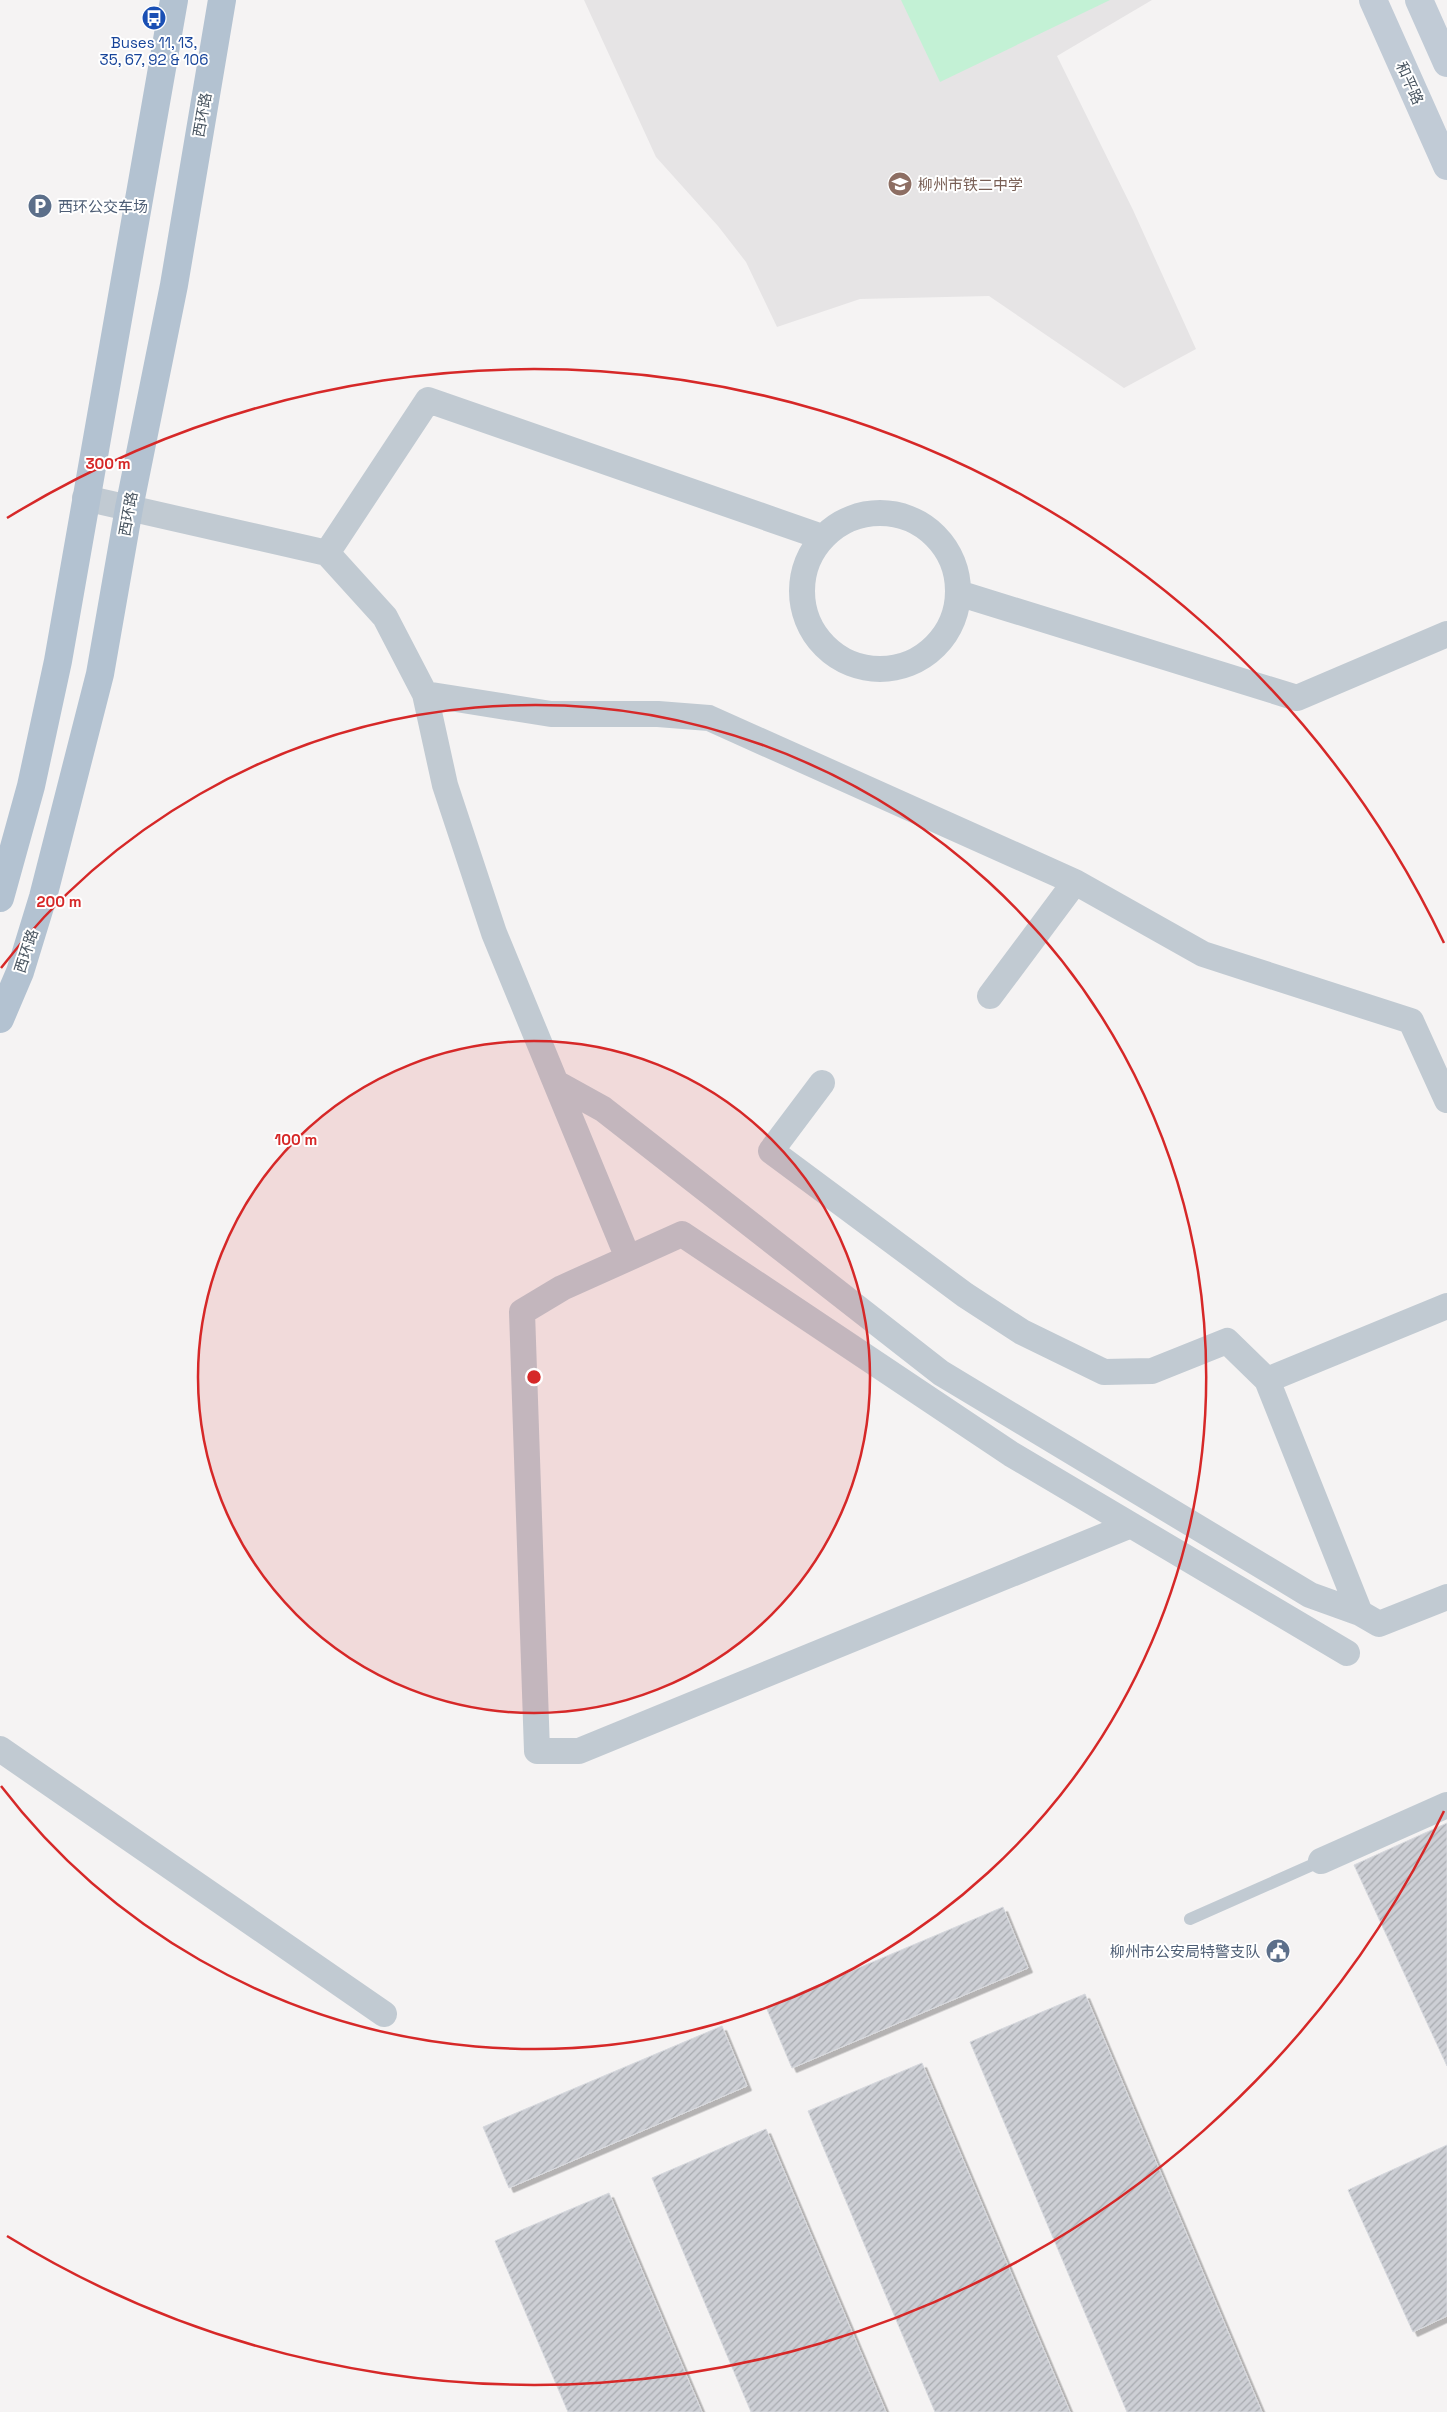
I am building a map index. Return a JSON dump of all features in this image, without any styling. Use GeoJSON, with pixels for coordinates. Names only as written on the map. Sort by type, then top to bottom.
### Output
{"type":"FeatureCollection","features":[{"type":"Feature","properties":{"kind":"main road"},"geometry":{"type":"LineString","coordinates":[[2,886],[31,786],[58,662],[85,498],[174,0]]}},
{"type":"Feature","properties":{"kind":"main road","name":"西环路"},"geometry":{"type":"LineString","coordinates":[[0,1018],[20,972],[43,897],[100,674],[129,508],[174,285],[222,0]]}},
{"type":"Feature","properties":{"kind":"main road","name":"和平路"},"geometry":{"type":"LineString","coordinates":[[1373,0],[1447,166]]}},
{"type":"Feature","properties":{"kind":"main road"},"geometry":{"type":"LineString","coordinates":[[1419,0],[1447,63]]}},
{"type":"Feature","properties":{"kind":"street"},"geometry":{"type":"LineString","coordinates":[[327,553],[428,400],[822,537]]}},
{"type":"Feature","properties":{"kind":"street"},"geometry":{"type":"LineString","coordinates":[[85,498],[327,553],[385,617],[425,694],[446,785],[494,933],[628,1258]]}},
{"type":"Feature","properties":{"kind":"street"},"geometry":{"type":"LineString","coordinates":[[870,513],[896,514],[921,524],[942,542],[954,566],[958,593],[953,620],[940,641],[922,657],[899,667],[875,669],[851,664],[830,652],[814,633],[804,610],[801,586],[808,559],[822,537],[844,521],[870,513]]}},
{"type":"Feature","properties":{"kind":"street"},"geometry":{"type":"LineString","coordinates":[[958,593],[1297,698],[1447,634]]}},
{"type":"Feature","properties":{"kind":"street"},"geometry":{"type":"LineString","coordinates":[[425,694],[551,714],[658,714],[710,718],[1075,882],[1203,954],[1411,1021],[1445,1092]]}},
{"type":"Feature","properties":{"kind":"street"},"geometry":{"type":"LineString","coordinates":[[990,996],[1075,882]]}},
{"type":"Feature","properties":{"kind":"street"},"geometry":{"type":"LineString","coordinates":[[556,1083],[603,1109],[941,1373],[1310,1595],[1360,1613],[1379,1624],[1447,1597]]}},
{"type":"Feature","properties":{"kind":"street"},"geometry":{"type":"LineString","coordinates":[[822,1083],[771,1151],[965,1295],[1022,1332],[1104,1372],[1152,1371],[1227,1341],[1267,1380],[1360,1613]]}},
{"type":"Feature","properties":{"kind":"street"},"geometry":{"type":"LineString","coordinates":[[1131,1525],[579,1751],[538,1751],[522,1312],[562,1288],[682,1234],[1011,1454],[1131,1525],[1347,1653]]}},
{"type":"Feature","properties":{"kind":"street"},"geometry":{"type":"LineString","coordinates":[[1267,1380],[1447,1306]]}},
{"type":"Feature","properties":{"kind":"street"},"geometry":{"type":"LineString","coordinates":[[0,1749],[384,2014]]}},
{"type":"Feature","properties":{"kind":"street"},"geometry":{"type":"LineString","coordinates":[[1321,1861],[1447,1806]]}},
{"type":"Feature","properties":{"kind":"lane"},"geometry":{"type":"LineString","coordinates":[[1190,1919],[1321,1861]]}},
{"type":"Feature","properties":{"kind":"shaded area","name":"柳州市铁二中学"},"geometry":{"type":"Polygon","coordinates":[[[584,0],[1152,0],[1057,56],[1133,210],[1196,349],[1124,388],[989,296],[860,299],[777,327],[746,262],[718,226],[656,157],[584,0]]]}},
{"type":"Feature","properties":{"kind":"green space"},"geometry":{"type":"Polygon","coordinates":[[[901,0],[1110,0],[940,82],[901,0]]]}},
{"type":"Feature","properties":{"kind":"building"},"geometry":{"type":"Polygon","coordinates":[[[1447,1823],[1447,2066],[1354,1865],[1447,1823]]]}},
{"type":"Feature","properties":{"kind":"building"},"geometry":{"type":"Polygon","coordinates":[[[1003,1907],[1028,1968],[792,2068],[766,2007],[1003,1907]]]}},
{"type":"Feature","properties":{"kind":"building"},"geometry":{"type":"Polygon","coordinates":[[[1085,1994],[1262,2412],[1127,2412],[970,2042],[1085,1994]]]}},
{"type":"Feature","properties":{"kind":"building"},"geometry":{"type":"Polygon","coordinates":[[[722,2026],[747,2086],[509,2188],[483,2127],[722,2026]]]}},
{"type":"Feature","properties":{"kind":"building"},"geometry":{"type":"Polygon","coordinates":[[[922,2063],[1070,2412],[935,2412],[808,2111],[922,2063]]]}},
{"type":"Feature","properties":{"kind":"building"},"geometry":{"type":"Polygon","coordinates":[[[766,2129],[886,2412],[751,2412],[652,2178],[766,2129]]]}},
{"type":"Feature","properties":{"kind":"building"},"geometry":{"type":"Polygon","coordinates":[[[1447,2145],[1447,2316],[1413,2332],[1348,2190],[1447,2145]]]}},
{"type":"Feature","properties":{"kind":"building"},"geometry":{"type":"Polygon","coordinates":[[[609,2193],[702,2412],[568,2412],[495,2241],[609,2193]]]}},
{"type":"Feature","properties":{"kind":"place","name":"Buses 11, 13, 35, 67, 92 & 106"},"geometry":{"type":"Point","coordinates":[154,18]}},
{"type":"Feature","properties":{"kind":"place","name":"柳州市铁二中学"},"geometry":{"type":"Point","coordinates":[900,184]}},
{"type":"Feature","properties":{"kind":"place","name":"西环公交车场"},"geometry":{"type":"Point","coordinates":[40,206]}},
{"type":"Feature","properties":{"kind":"place","name":"柳州市公安局特警支队"},"geometry":{"type":"Point","coordinates":[1278,1951]}}]}
